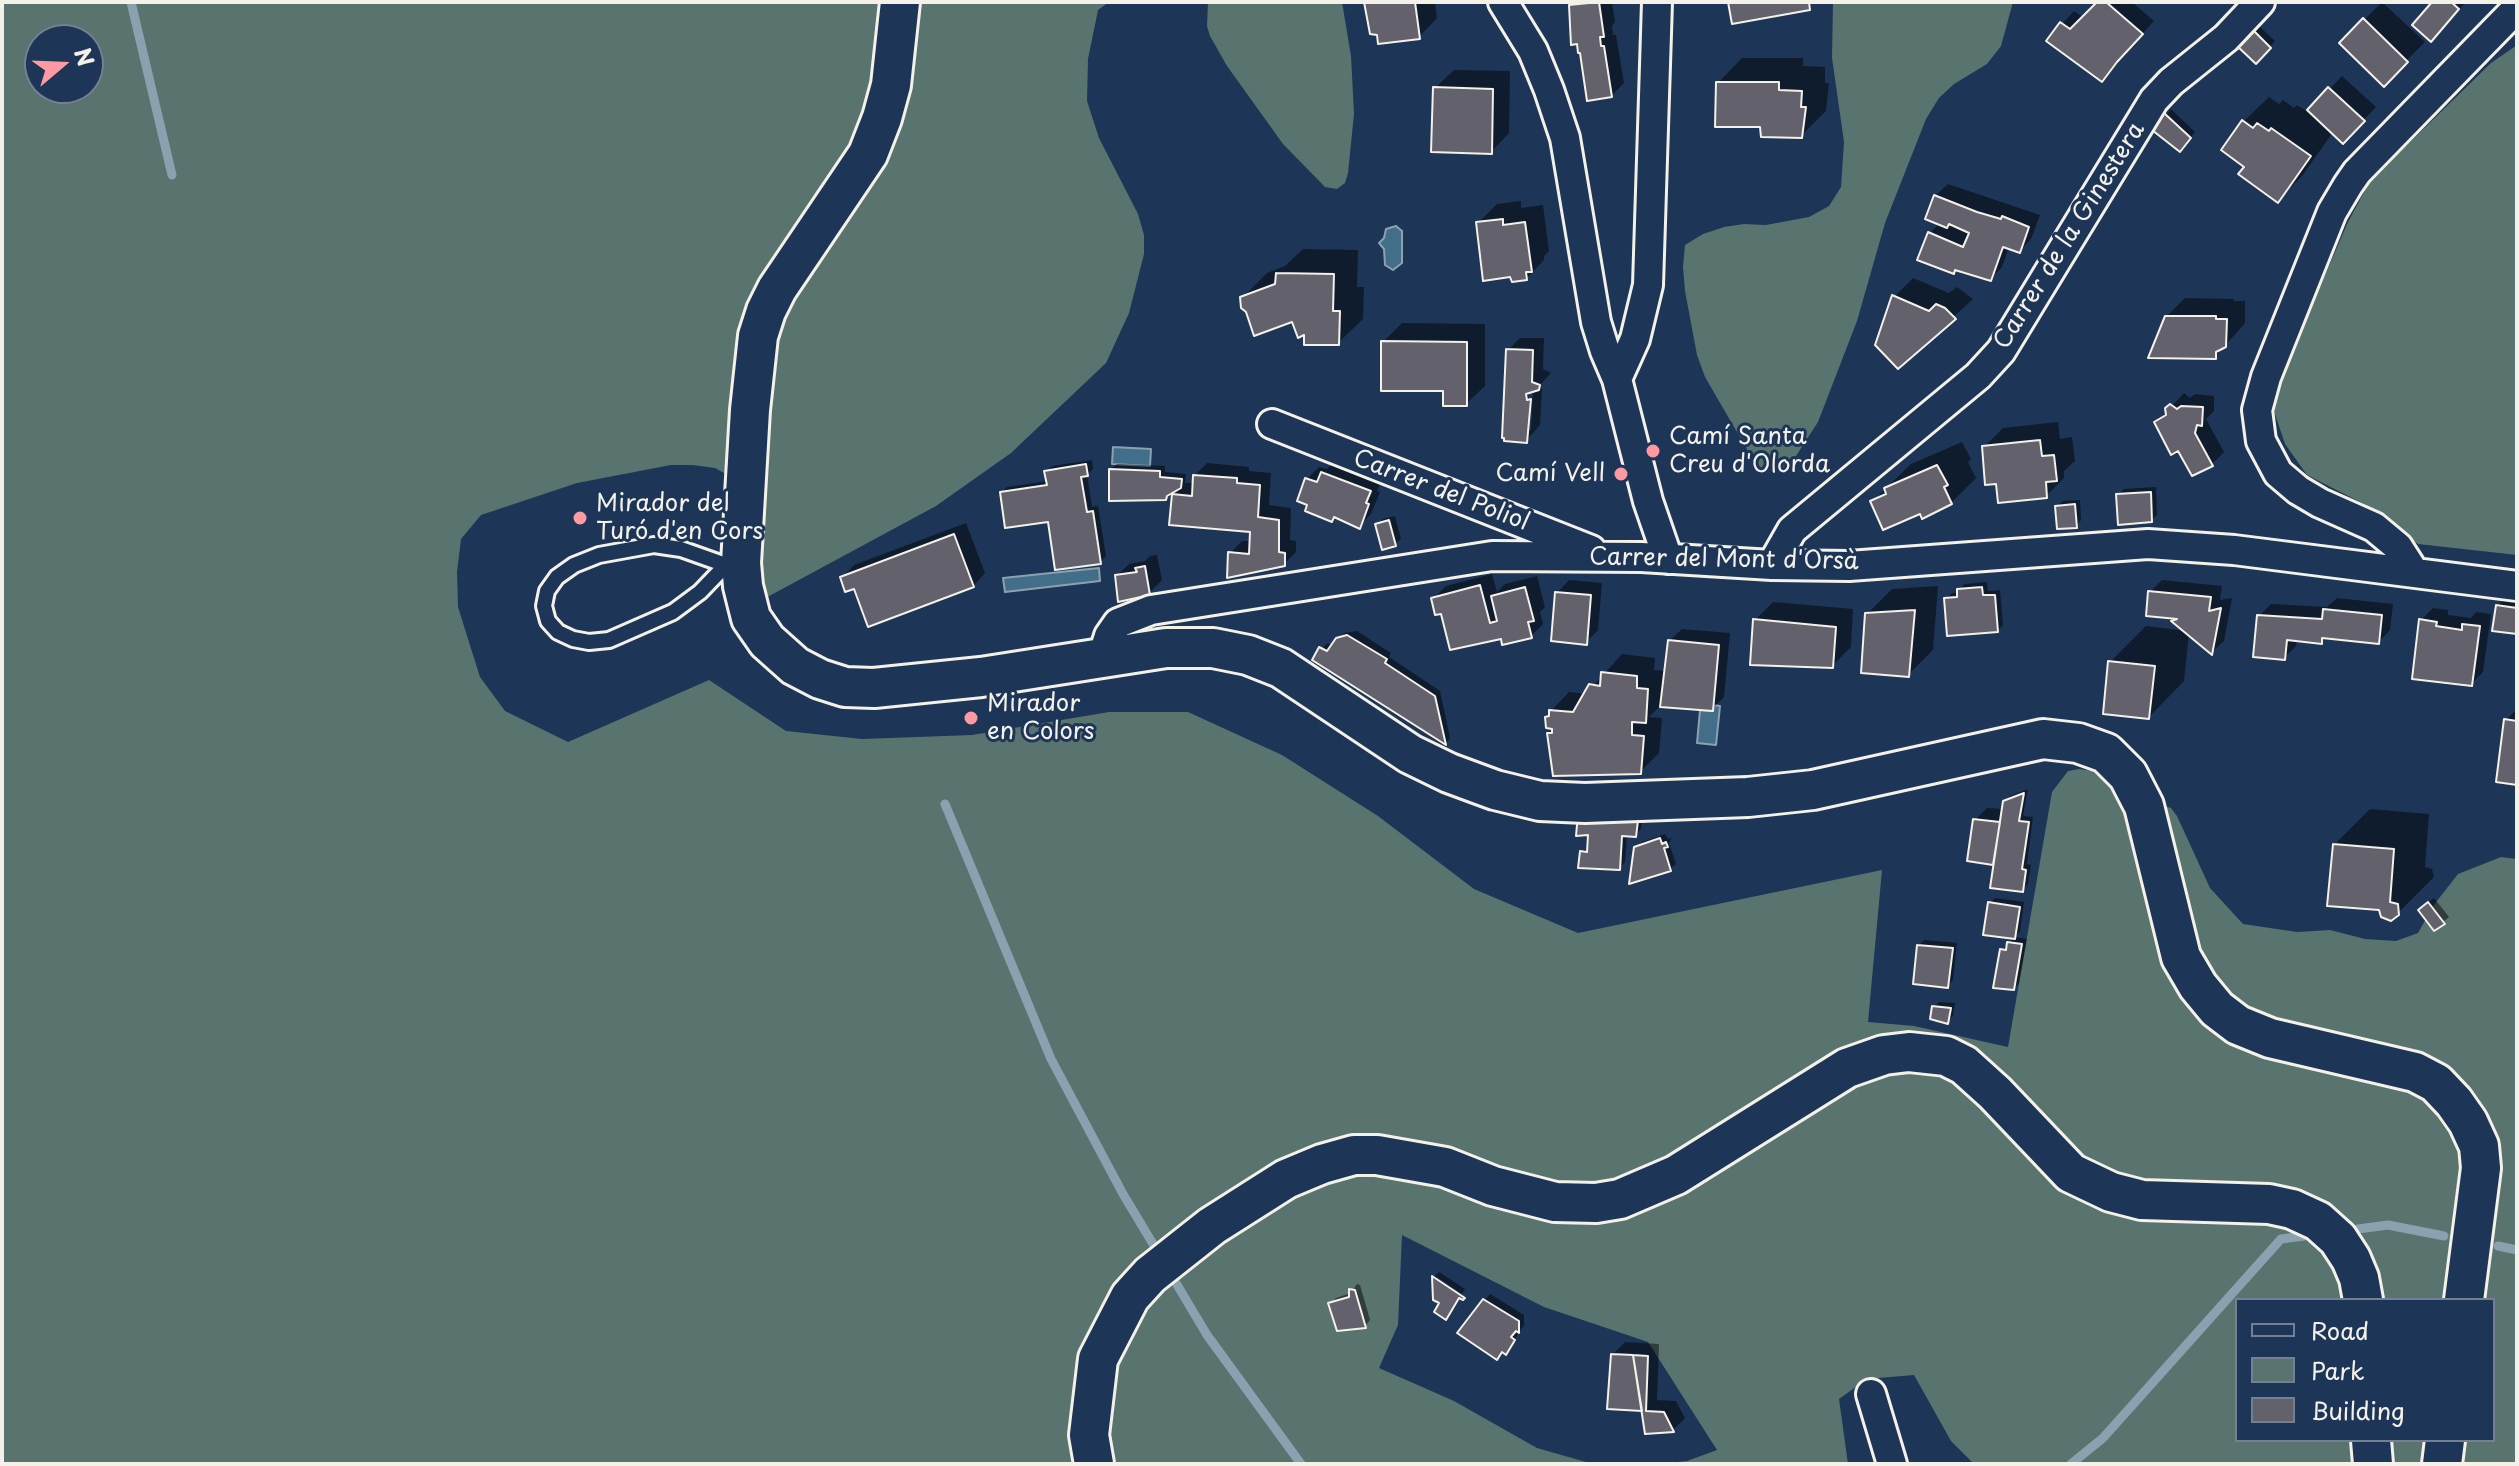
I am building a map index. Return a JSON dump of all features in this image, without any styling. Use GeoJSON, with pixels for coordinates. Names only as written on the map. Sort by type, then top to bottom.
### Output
{"type":"FeatureCollection","features":[{"type":"Feature","properties":{"kind":"main road"},"geometry":{"type":"LineString","coordinates":[[900,2],[891,85],[868,154],[777,289],[758,336],[734,564],[751,618],[767,641],[795,666],[845,687],[874,688],[981,677],[1166,648],[1213,648],[1248,655],[1281,668],[1410,754],[1449,773],[1495,790],[1540,801],[1615,802],[1748,797],[1800,791],[2043,739],[2078,743],[2106,753],[2128,775],[2144,806],[2181,957],[2198,986],[2217,1009],[2238,1025],[2270,1038],[2415,1072],[2436,1083],[2468,1122],[2479,1146],[2481,1168],[2464,1298]]}},
{"type":"Feature","properties":{"kind":"main road"},"geometry":{"type":"LineString","coordinates":[[1094,1464],[1089,1435],[1098,1359],[1130,1297],[1150,1275],[1212,1226],[1286,1179],[1354,1155],[1377,1155],[1445,1167],[1493,1186],[1555,1202],[1572,1204],[1620,1199],[1676,1175],[1847,1068],[1884,1055],[1909,1052],[1946,1056],[1964,1065],[2071,1173],[2111,1192],[2142,1200],[2269,1204],[2292,1209],[2318,1221],[2338,1239],[2351,1259],[2362,1298]]}},
{"type":"Feature","properties":{"kind":"main road"},"geometry":{"type":"LineString","coordinates":[[2371,1442],[2373,1464]]}},
{"type":"Feature","properties":{"kind":"main road"},"geometry":{"type":"LineString","coordinates":[[2442,1464],[2445,1442]]}},
{"type":"Feature","properties":{"kind":"street"},"geometry":{"type":"LineString","coordinates":[[1503,2],[1533,51],[1565,138],[1596,322],[1617,379],[1648,501],[1668,559]]}},
{"type":"Feature","properties":{"kind":"street"},"geometry":{"type":"LineString","coordinates":[[1617,379],[1635,339],[1648,285],[1657,2]]}},
{"type":"Feature","properties":{"kind":"street","name":"Carrer de la Ginestera"},"geometry":{"type":"LineString","coordinates":[[1772,565],[1792,530],[1978,376],[2001,351],[2154,100],[2171,82],[2226,38],[2260,2]]}},
{"type":"Feature","properties":{"kind":"street"},"geometry":{"type":"LineString","coordinates":[[2414,572],[2398,547],[2374,527],[2320,503],[2278,473],[2261,441],[2257,410],[2266,377],[2332,212],[2348,185],[2357,172],[2517,8]]}},
{"type":"Feature","properties":{"kind":"street","name":"Carrer del Poliol"},"geometry":{"type":"LineString","coordinates":[[1272,424],[1610,557]]}},
{"type":"Feature","properties":{"kind":"street","name":"Carrer del Mont d'Orsà"},"geometry":{"type":"LineString","coordinates":[[1102,658],[1109,636],[1118,623],[1151,610],[1492,556],[1849,566],[2148,544],[2234,550],[2517,586]]}},
{"type":"Feature","properties":{"kind":"street"},"geometry":{"type":"LineString","coordinates":[[1871,1394],[1892,1464]]}},
{"type":"Feature","properties":{"kind":"lane"},"geometry":{"type":"LineString","coordinates":[[654,545],[734,564],[673,612],[609,640],[589,642],[558,632],[548,621],[544,606],[547,591],[557,577],[574,565],[599,555],[654,545]]}},
{"type":"Feature","properties":{"kind":"green space"},"geometry":{"type":"Polygon","coordinates":[[[2,2],[1109,2],[1098,10],[1088,59],[1087,101],[1099,138],[1138,214],[1144,235],[1144,254],[1129,313],[1106,363],[1011,453],[936,506],[760,601],[764,539],[759,518],[755,507],[724,473],[715,468],[671,465],[577,483],[481,515],[461,539],[457,572],[458,607],[480,677],[505,711],[568,742],[709,680],[786,731],[862,739],[972,735],[1109,712],[1188,712],[1282,755],[1378,816],[1474,889],[1578,933],[1882,870],[1868,1022],[1914,1026],[2008,1047],[2052,792],[2068,771],[2093,771],[2118,792],[2171,808],[2210,888],[2243,924],[2297,932],[2330,930],[2365,939],[2396,941],[2418,933],[2433,906],[2458,874],[2501,857],[2517,859],[2517,1464],[1974,1464],[1951,1441],[1914,1375],[1867,1379],[1839,1399],[1848,1464],[1660,1464],[1687,1461],[1717,1450],[1648,1342],[1544,1307],[1402,1235],[1398,1325],[1379,1368],[1454,1401],[1537,1448],[1593,1464],[2,1464],[2,2]]]}},
{"type":"Feature","properties":{"kind":"green space"},"geometry":{"type":"Polygon","coordinates":[[[1208,2],[1342,2],[1351,56],[1354,114],[1348,173],[1345,183],[1337,189],[1325,187],[1283,144],[1227,66],[1207,26],[1208,2]]]}},
{"type":"Feature","properties":{"kind":"green space"},"geometry":{"type":"Polygon","coordinates":[[[1833,2],[2013,2],[2001,46],[1987,64],[1954,84],[1939,98],[1926,119],[1885,223],[1857,321],[1818,422],[1796,456],[1782,471],[1759,470],[1705,377],[1697,355],[1685,291],[1685,245],[1703,234],[1724,227],[1766,225],[1809,217],[1829,206],[1841,187],[1844,142],[1832,58],[1833,2]]]}},
{"type":"Feature","properties":{"kind":"green space"},"geometry":{"type":"Polygon","coordinates":[[[2517,45],[2517,555],[2418,544],[2364,504],[2307,475],[2285,444],[2274,411],[2282,375],[2348,222],[2370,181],[2491,63],[2517,45]]]}},
{"type":"Feature","properties":{"kind":"water"},"geometry":{"type":"Polygon","coordinates":[[[1396,226],[1402,231],[1402,263],[1393,270],[1385,265],[1384,249],[1379,243],[1386,229],[1396,226]]]}},
{"type":"Feature","properties":{"kind":"water"},"geometry":{"type":"Polygon","coordinates":[[[1113,447],[1151,449],[1150,466],[1112,464],[1113,447]]]}},
{"type":"Feature","properties":{"kind":"water"},"geometry":{"type":"Polygon","coordinates":[[[1099,568],[1100,581],[1005,592],[1003,578],[1099,568]]]}},
{"type":"Feature","properties":{"kind":"water"},"geometry":{"type":"Polygon","coordinates":[[[1713,705],[1720,706],[1716,745],[1697,743],[1700,710],[1712,711],[1713,705]]]}},
{"type":"Feature","properties":{"kind":"building"},"geometry":{"type":"Polygon","coordinates":[[[1364,2],[1415,2],[1420,39],[1378,44],[1377,35],[1370,34],[1364,2]]]}},
{"type":"Feature","properties":{"kind":"building"},"geometry":{"type":"Polygon","coordinates":[[[1599,2],[1604,37],[1600,37],[1601,46],[1604,46],[1612,97],[1587,101],[1580,53],[1577,44],[1571,45],[1569,5],[1599,2]]]}},
{"type":"Feature","properties":{"kind":"building"},"geometry":{"type":"Polygon","coordinates":[[[1728,2],[1809,2],[1810,10],[1732,24],[1728,2]]]}},
{"type":"Feature","properties":{"kind":"building"},"geometry":{"type":"Polygon","coordinates":[[[2097,2],[2106,2],[2143,34],[2102,82],[2046,41],[2060,22],[2070,29],[2097,2]]]}},
{"type":"Feature","properties":{"kind":"building"},"geometry":{"type":"Polygon","coordinates":[[[2432,2],[2451,2],[2459,9],[2431,42],[2412,25],[2432,2]]]}},
{"type":"Feature","properties":{"kind":"building"},"geometry":{"type":"Polygon","coordinates":[[[2363,18],[2408,62],[2384,87],[2339,43],[2363,18]]]}},
{"type":"Feature","properties":{"kind":"building"},"geometry":{"type":"Polygon","coordinates":[[[2252,29],[2271,48],[2256,64],[2236,45],[2252,29]]]}},
{"type":"Feature","properties":{"kind":"building"},"geometry":{"type":"Polygon","coordinates":[[[1716,82],[1779,82],[1779,90],[1802,91],[1801,107],[1806,107],[1802,138],[1761,137],[1760,127],[1715,127],[1716,82]]]}},
{"type":"Feature","properties":{"kind":"building"},"geometry":{"type":"Polygon","coordinates":[[[1433,87],[1493,89],[1492,154],[1431,152],[1433,87]]]}},
{"type":"Feature","properties":{"kind":"building"},"geometry":{"type":"Polygon","coordinates":[[[2328,87],[2365,121],[2343,144],[2307,110],[2328,87]]]}},
{"type":"Feature","properties":{"kind":"building"},"geometry":{"type":"Polygon","coordinates":[[[2164,113],[2191,138],[2180,152],[2152,130],[2164,113]]]}},
{"type":"Feature","properties":{"kind":"building"},"geometry":{"type":"Polygon","coordinates":[[[2242,120],[2253,128],[2257,123],[2269,131],[2271,128],[2311,156],[2278,203],[2238,174],[2244,167],[2221,150],[2242,120]]]}},
{"type":"Feature","properties":{"kind":"building"},"geometry":{"type":"Polygon","coordinates":[[[1934,195],[2029,227],[2020,253],[2003,247],[1991,281],[1955,270],[1954,274],[1917,260],[1928,232],[1963,247],[1969,233],[1949,224],[1947,228],[1925,219],[1934,195]]]}},
{"type":"Feature","properties":{"kind":"building"},"geometry":{"type":"Polygon","coordinates":[[[1503,219],[1503,225],[1525,222],[1532,272],[1526,272],[1527,280],[1512,282],[1510,277],[1483,281],[1476,222],[1503,219]]]}},
{"type":"Feature","properties":{"kind":"building"},"geometry":{"type":"Polygon","coordinates":[[[1276,273],[1334,274],[1333,311],[1340,311],[1339,345],[1304,345],[1304,335],[1298,338],[1292,322],[1254,336],[1246,312],[1241,308],[1240,297],[1275,284],[1276,273]]]}},
{"type":"Feature","properties":{"kind":"building"},"geometry":{"type":"Polygon","coordinates":[[[1892,295],[1929,311],[1936,304],[1956,319],[1898,369],[1875,345],[1892,295]]]}},
{"type":"Feature","properties":{"kind":"building"},"geometry":{"type":"Polygon","coordinates":[[[2165,316],[2216,316],[2216,319],[2227,319],[2226,347],[2216,352],[2216,359],[2148,358],[2165,316]]]}},
{"type":"Feature","properties":{"kind":"building"},"geometry":{"type":"Polygon","coordinates":[[[1381,341],[1467,342],[1467,406],[1443,406],[1443,391],[1381,391],[1381,341]]]}},
{"type":"Feature","properties":{"kind":"building"},"geometry":{"type":"Polygon","coordinates":[[[1506,349],[1533,350],[1532,382],[1540,385],[1539,390],[1526,394],[1527,400],[1531,399],[1527,443],[1504,441],[1502,438],[1506,349]]]}},
{"type":"Feature","properties":{"kind":"building"},"geometry":{"type":"Polygon","coordinates":[[[2170,404],[2177,409],[2181,406],[2203,407],[2202,426],[2197,425],[2195,433],[2213,466],[2192,476],[2178,451],[2171,455],[2154,422],[2166,415],[2165,408],[2170,404]]]}},
{"type":"Feature","properties":{"kind":"building"},"geometry":{"type":"Polygon","coordinates":[[[2040,440],[2042,456],[2054,455],[2057,481],[2046,482],[2047,498],[1998,503],[1996,484],[1985,485],[1982,446],[2040,440]]]}},
{"type":"Feature","properties":{"kind":"building"},"geometry":{"type":"Polygon","coordinates":[[[1086,464],[1088,476],[1081,477],[1087,512],[1093,511],[1101,564],[1055,570],[1048,522],[1005,528],[1000,492],[1047,485],[1044,471],[1086,464]]]}},
{"type":"Feature","properties":{"kind":"building"},"geometry":{"type":"Polygon","coordinates":[[[1937,465],[1948,485],[1944,487],[1952,504],[1922,519],[1920,514],[1883,530],[1870,501],[1886,494],[1884,488],[1937,465]]]}},
{"type":"Feature","properties":{"kind":"building"},"geometry":{"type":"Polygon","coordinates":[[[1109,469],[1160,471],[1160,477],[1182,479],[1181,488],[1167,496],[1166,500],[1109,501],[1109,469]]]}},
{"type":"Feature","properties":{"kind":"building"},"geometry":{"type":"Polygon","coordinates":[[[1321,472],[1371,491],[1360,529],[1334,517],[1332,522],[1305,511],[1307,505],[1297,501],[1305,478],[1317,482],[1321,472]]]}},
{"type":"Feature","properties":{"kind":"building"},"geometry":{"type":"Polygon","coordinates":[[[1193,475],[1237,478],[1237,483],[1260,485],[1258,517],[1279,520],[1279,552],[1285,553],[1285,566],[1227,578],[1228,552],[1249,554],[1250,532],[1169,525],[1172,494],[1192,496],[1193,475]]]}},
{"type":"Feature","properties":{"kind":"building"},"geometry":{"type":"Polygon","coordinates":[[[2151,492],[2152,522],[2118,525],[2116,494],[2151,492]]]}},
{"type":"Feature","properties":{"kind":"building"},"geometry":{"type":"Polygon","coordinates":[[[2075,504],[2077,528],[2057,529],[2055,506],[2075,504]]]}},
{"type":"Feature","properties":{"kind":"building"},"geometry":{"type":"Polygon","coordinates":[[[1389,520],[1396,546],[1382,550],[1375,524],[1389,520]]]}},
{"type":"Feature","properties":{"kind":"building"},"geometry":{"type":"Polygon","coordinates":[[[954,534],[974,587],[868,627],[854,589],[845,592],[840,577],[954,534]]]}},
{"type":"Feature","properties":{"kind":"building"},"geometry":{"type":"Polygon","coordinates":[[[1145,566],[1150,595],[1118,602],[1115,575],[1137,572],[1135,568],[1145,566]]]}},
{"type":"Feature","properties":{"kind":"building"},"geometry":{"type":"Polygon","coordinates":[[[1480,585],[1490,623],[1497,621],[1491,596],[1525,587],[1534,621],[1528,622],[1532,638],[1502,645],[1501,639],[1450,650],[1441,614],[1435,615],[1431,598],[1480,585]]]}},
{"type":"Feature","properties":{"kind":"building"},"geometry":{"type":"Polygon","coordinates":[[[1982,587],[1983,595],[1995,595],[1998,632],[1947,636],[1944,598],[1957,597],[1957,589],[1982,587]]]}},
{"type":"Feature","properties":{"kind":"building"},"geometry":{"type":"Polygon","coordinates":[[[2148,591],[2211,597],[2209,611],[2221,608],[2212,655],[2171,621],[2177,619],[2146,616],[2148,591]]]}},
{"type":"Feature","properties":{"kind":"building"},"geometry":{"type":"Polygon","coordinates":[[[1555,592],[1591,595],[1587,645],[1551,641],[1555,592]]]}},
{"type":"Feature","properties":{"kind":"building"},"geometry":{"type":"Polygon","coordinates":[[[2496,605],[2517,608],[2517,634],[2492,631],[2496,605]]]}},
{"type":"Feature","properties":{"kind":"building"},"geometry":{"type":"Polygon","coordinates":[[[2323,609],[2382,615],[2379,644],[2322,638],[2322,644],[2287,640],[2285,660],[2253,657],[2257,615],[2322,619],[2323,609]]]}},
{"type":"Feature","properties":{"kind":"building"},"geometry":{"type":"Polygon","coordinates":[[[1915,610],[1909,677],[1861,673],[1865,613],[1915,610]]]}},
{"type":"Feature","properties":{"kind":"building"},"geometry":{"type":"Polygon","coordinates":[[[1753,619],[1836,627],[1833,668],[1750,665],[1753,619]]]}},
{"type":"Feature","properties":{"kind":"building"},"geometry":{"type":"Polygon","coordinates":[[[2419,619],[2437,622],[2436,626],[2462,630],[2462,624],[2480,626],[2472,686],[2412,679],[2419,619]]]}},
{"type":"Feature","properties":{"kind":"building"},"geometry":{"type":"Polygon","coordinates":[[[1347,635],[1387,659],[1385,663],[1435,696],[1446,745],[1312,660],[1319,647],[1327,651],[1336,638],[1347,635]]]}},
{"type":"Feature","properties":{"kind":"building"},"geometry":{"type":"Polygon","coordinates":[[[1668,640],[1719,645],[1713,711],[1660,707],[1668,640]]]}},
{"type":"Feature","properties":{"kind":"building"},"geometry":{"type":"Polygon","coordinates":[[[2108,661],[2155,666],[2149,719],[2103,714],[2108,661]]]}},
{"type":"Feature","properties":{"kind":"building"},"geometry":{"type":"Polygon","coordinates":[[[1601,672],[1637,676],[1637,688],[1648,689],[1646,723],[1632,722],[1632,735],[1644,736],[1641,774],[1553,776],[1547,733],[1552,733],[1552,729],[1546,728],[1545,717],[1549,716],[1549,710],[1573,712],[1589,684],[1600,686],[1601,672]]]}},
{"type":"Feature","properties":{"kind":"building"},"geometry":{"type":"Polygon","coordinates":[[[2504,719],[2517,721],[2517,785],[2496,782],[2504,719]]]}},
{"type":"Feature","properties":{"kind":"building"},"geometry":{"type":"Polygon","coordinates":[[[2024,793],[2019,821],[2029,822],[2022,869],[2026,870],[2023,892],[1990,888],[2003,801],[2024,793]]]}},
{"type":"Feature","properties":{"kind":"building"},"geometry":{"type":"Polygon","coordinates":[[[1639,812],[1636,837],[1622,836],[1620,870],[1578,868],[1580,851],[1587,852],[1588,835],[1576,836],[1578,814],[1639,812]]]}},
{"type":"Feature","properties":{"kind":"building"},"geometry":{"type":"Polygon","coordinates":[[[1973,819],[2000,822],[1993,865],[1967,861],[1973,819]]]}},
{"type":"Feature","properties":{"kind":"building"},"geometry":{"type":"Polygon","coordinates":[[[1660,838],[1662,844],[1666,842],[1668,847],[1664,848],[1671,871],[1629,884],[1634,847],[1660,838]]]}},
{"type":"Feature","properties":{"kind":"building"},"geometry":{"type":"Polygon","coordinates":[[[2333,844],[2394,849],[2390,902],[2398,904],[2399,915],[2391,921],[2381,917],[2379,910],[2327,906],[2333,844]]]}},
{"type":"Feature","properties":{"kind":"building"},"geometry":{"type":"Polygon","coordinates":[[[1988,902],[2020,907],[2015,939],[1983,935],[1988,902]]]}},
{"type":"Feature","properties":{"kind":"building"},"geometry":{"type":"Polygon","coordinates":[[[2428,902],[2445,924],[2434,931],[2418,910],[2428,902]]]}},
{"type":"Feature","properties":{"kind":"building"},"geometry":{"type":"Polygon","coordinates":[[[2007,942],[2022,944],[2014,990],[1993,988],[2000,949],[2006,950],[2007,942]]]}},
{"type":"Feature","properties":{"kind":"building"},"geometry":{"type":"Polygon","coordinates":[[[1917,945],[1953,948],[1948,988],[1913,984],[1917,945]]]}},
{"type":"Feature","properties":{"kind":"building"},"geometry":{"type":"Polygon","coordinates":[[[1932,1006],[1951,1008],[1948,1024],[1930,1019],[1932,1006]]]}},
{"type":"Feature","properties":{"kind":"building"},"geometry":{"type":"Polygon","coordinates":[[[1432,1276],[1465,1298],[1459,1298],[1446,1320],[1434,1312],[1439,1303],[1433,1300],[1432,1276]]]}},
{"type":"Feature","properties":{"kind":"building"},"geometry":{"type":"Polygon","coordinates":[[[1349,1289],[1355,1290],[1366,1328],[1337,1331],[1328,1303],[1349,1297],[1349,1289]]]}},
{"type":"Feature","properties":{"kind":"building"},"geometry":{"type":"Polygon","coordinates":[[[1483,1299],[1519,1321],[1519,1333],[1516,1331],[1511,1337],[1515,1340],[1506,1355],[1502,1352],[1497,1360],[1457,1333],[1483,1299]]]}},
{"type":"Feature","properties":{"kind":"building"},"geometry":{"type":"Polygon","coordinates":[[[1611,1354],[1633,1355],[1642,1411],[1607,1409],[1611,1354]]]}},
{"type":"Feature","properties":{"kind":"building"},"geometry":{"type":"Polygon","coordinates":[[[1633,1355],[1648,1356],[1646,1411],[1664,1412],[1674,1432],[1645,1434],[1633,1355]]]}},
{"type":"Feature","properties":{"kind":"waterway"},"geometry":{"type":"LineString","coordinates":[[131,2],[172,175]]}},
{"type":"Feature","properties":{"kind":"waterway"},"geometry":{"type":"LineString","coordinates":[[945,804],[1051,1059],[1153,1244]]}},
{"type":"Feature","properties":{"kind":"waterway"},"geometry":{"type":"LineString","coordinates":[[2358,1229],[2388,1225],[2444,1236]]}},
{"type":"Feature","properties":{"kind":"waterway"},"geometry":{"type":"LineString","coordinates":[[2071,1464],[2103,1438],[2281,1239],[2304,1236]]}},
{"type":"Feature","properties":{"kind":"waterway"},"geometry":{"type":"LineString","coordinates":[[2498,1246],[2517,1250]]}},
{"type":"Feature","properties":{"kind":"waterway"},"geometry":{"type":"LineString","coordinates":[[1176,1283],[1207,1335],[1301,1464]]}},
{"type":"Feature","properties":{"kind":"place","name":"Camí Santa Creu d'Olorda"},"geometry":{"type":"Point","coordinates":[1653,451]}},
{"type":"Feature","properties":{"kind":"place","name":"Camí Vell"},"geometry":{"type":"Point","coordinates":[1621,474]}},
{"type":"Feature","properties":{"kind":"place","name":"Mirador del Turó d'en Cors"},"geometry":{"type":"Point","coordinates":[580,518]}},
{"type":"Feature","properties":{"kind":"place","name":"Mirador en Colors"},"geometry":{"type":"Point","coordinates":[971,718]}}]}
